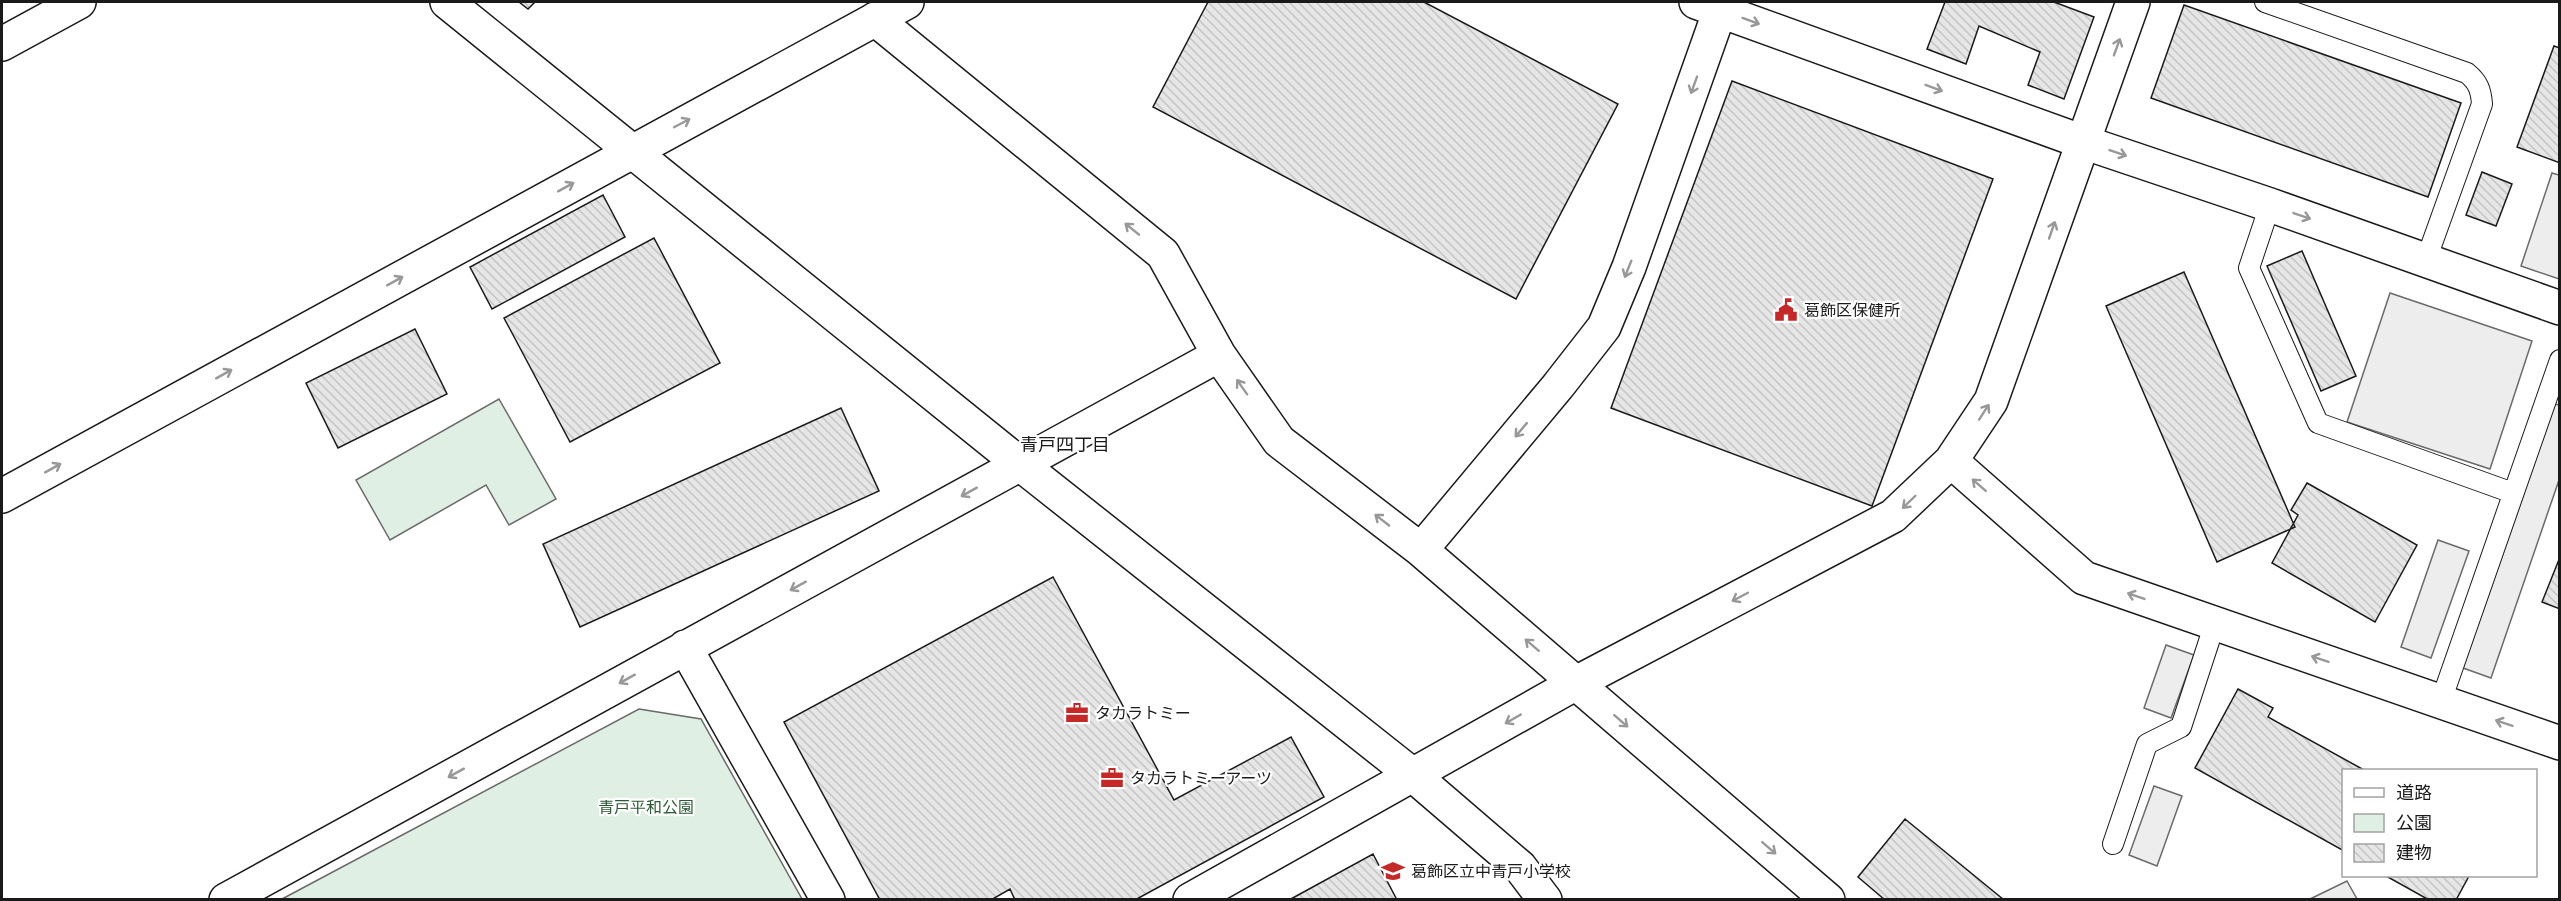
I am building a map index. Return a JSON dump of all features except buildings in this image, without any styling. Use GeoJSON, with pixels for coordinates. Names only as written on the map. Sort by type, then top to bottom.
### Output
{"type":"FeatureCollection","features":[{"type":"Feature","properties":{"kind":"street"},"geometry":{"type":"LineString","coordinates":[[2,44],[79,2]]}},
{"type":"Feature","properties":{"kind":"street"},"geometry":{"type":"LineString","coordinates":[[447,2],[1020,464],[1414,776],[1520,867],[1545,900]]}},
{"type":"Feature","properties":{"kind":"street"},"geometry":{"type":"LineString","coordinates":[[2,496],[908,2]]}},
{"type":"Feature","properties":{"kind":"street"},"geometry":{"type":"LineString","coordinates":[[1190,900],[1576,683],[1893,516],[1951,461],[1991,401],[2133,2]]}},
{"type":"Feature","properties":{"kind":"street"},"geometry":{"type":"LineString","coordinates":[[1421,550],[1558,386],[1604,327],[1629,267],[1708,6],[2083,142],[2270,205],[2559,308]]}},
{"type":"Feature","properties":{"kind":"street"},"geometry":{"type":"LineString","coordinates":[[875,19],[1163,254],[1219,355],[1279,441],[1421,550],[1828,900]]}},
{"type":"Feature","properties":{"kind":"street"},"geometry":{"type":"LineString","coordinates":[[225,900],[1219,355]]}},
{"type":"Feature","properties":{"kind":"street"},"geometry":{"type":"LineString","coordinates":[[1951,461],[2084,578],[2559,742]]}},
{"type":"Feature","properties":{"kind":"street"},"geometry":{"type":"LineString","coordinates":[[685,647],[828,900]]}},
{"type":"Feature","properties":{"kind":"lane"},"geometry":{"type":"LineString","coordinates":[[2265,2],[2467,73],[2476,80],[2481,91],[2482,104],[2426,260]]}},
{"type":"Feature","properties":{"kind":"lane"},"geometry":{"type":"LineString","coordinates":[[2270,205],[2249,268],[2318,423],[2513,493]]}},
{"type":"Feature","properties":{"kind":"lane"},"geometry":{"type":"LineString","coordinates":[[2441,701],[2559,360]]}},
{"type":"Feature","properties":{"kind":"lane"},"geometry":{"type":"LineString","coordinates":[[2114,844],[2147,744],[2181,727],[2215,623]]}},
{"type":"Feature","properties":{"kind":"green space"},"geometry":{"type":"Polygon","coordinates":[[[499,399],[556,499],[509,525],[486,485],[390,540],[356,480],[499,399]]]}},
{"type":"Feature","properties":{"kind":"green space","name":"青戸平和公園"},"geometry":{"type":"Polygon","coordinates":[[[639,709],[701,719],[802,899],[282,899],[639,709]]]}},
{"type":"Feature","properties":{"kind":"shaded area"},"geometry":{"type":"Polygon","coordinates":[[[2552,173],[2559,175],[2559,279],[2521,266],[2552,173]]]}},
{"type":"Feature","properties":{"kind":"shaded area"},"geometry":{"type":"Polygon","coordinates":[[[2390,293],[2532,341],[2490,469],[2347,422],[2390,293]]]}},
{"type":"Feature","properties":{"kind":"shaded area"},"geometry":{"type":"Polygon","coordinates":[[[2555,404],[2559,405],[2559,480],[2491,678],[2463,668],[2555,404]]]}},
{"type":"Feature","properties":{"kind":"shaded area"},"geometry":{"type":"Polygon","coordinates":[[[2438,540],[2469,551],[2431,658],[2401,647],[2438,540]]]}},
{"type":"Feature","properties":{"kind":"shaded area"},"geometry":{"type":"Polygon","coordinates":[[[2166,645],[2194,655],[2171,718],[2144,708],[2166,645]]]}},
{"type":"Feature","properties":{"kind":"shaded area"},"geometry":{"type":"Polygon","coordinates":[[[2154,786],[2182,796],[2157,866],[2129,855],[2154,786]]]}},
{"type":"Feature","properties":{"kind":"shaded area"},"geometry":{"type":"Polygon","coordinates":[[[2347,881],[2357,899],[2310,899],[2347,881]]]}},
{"type":"Feature","properties":{"kind":"place","name":"葛飾区保健所"},"geometry":{"type":"Point","coordinates":[1786,310]}},
{"type":"Feature","properties":{"kind":"place","name":"タカラトミー"},"geometry":{"type":"Point","coordinates":[1077,713]}},
{"type":"Feature","properties":{"kind":"place","name":"タカラトミーアーツ"},"geometry":{"type":"Point","coordinates":[1112,778]}},
{"type":"Feature","properties":{"kind":"place","name":"葛飾区立中青戸小学校"},"geometry":{"type":"Point","coordinates":[1393,871]}},
{"type":"Feature","properties":{"kind":"district","name":"青戸四丁目"},"geometry":{"type":"Point","coordinates":[1065,445]}}]}
